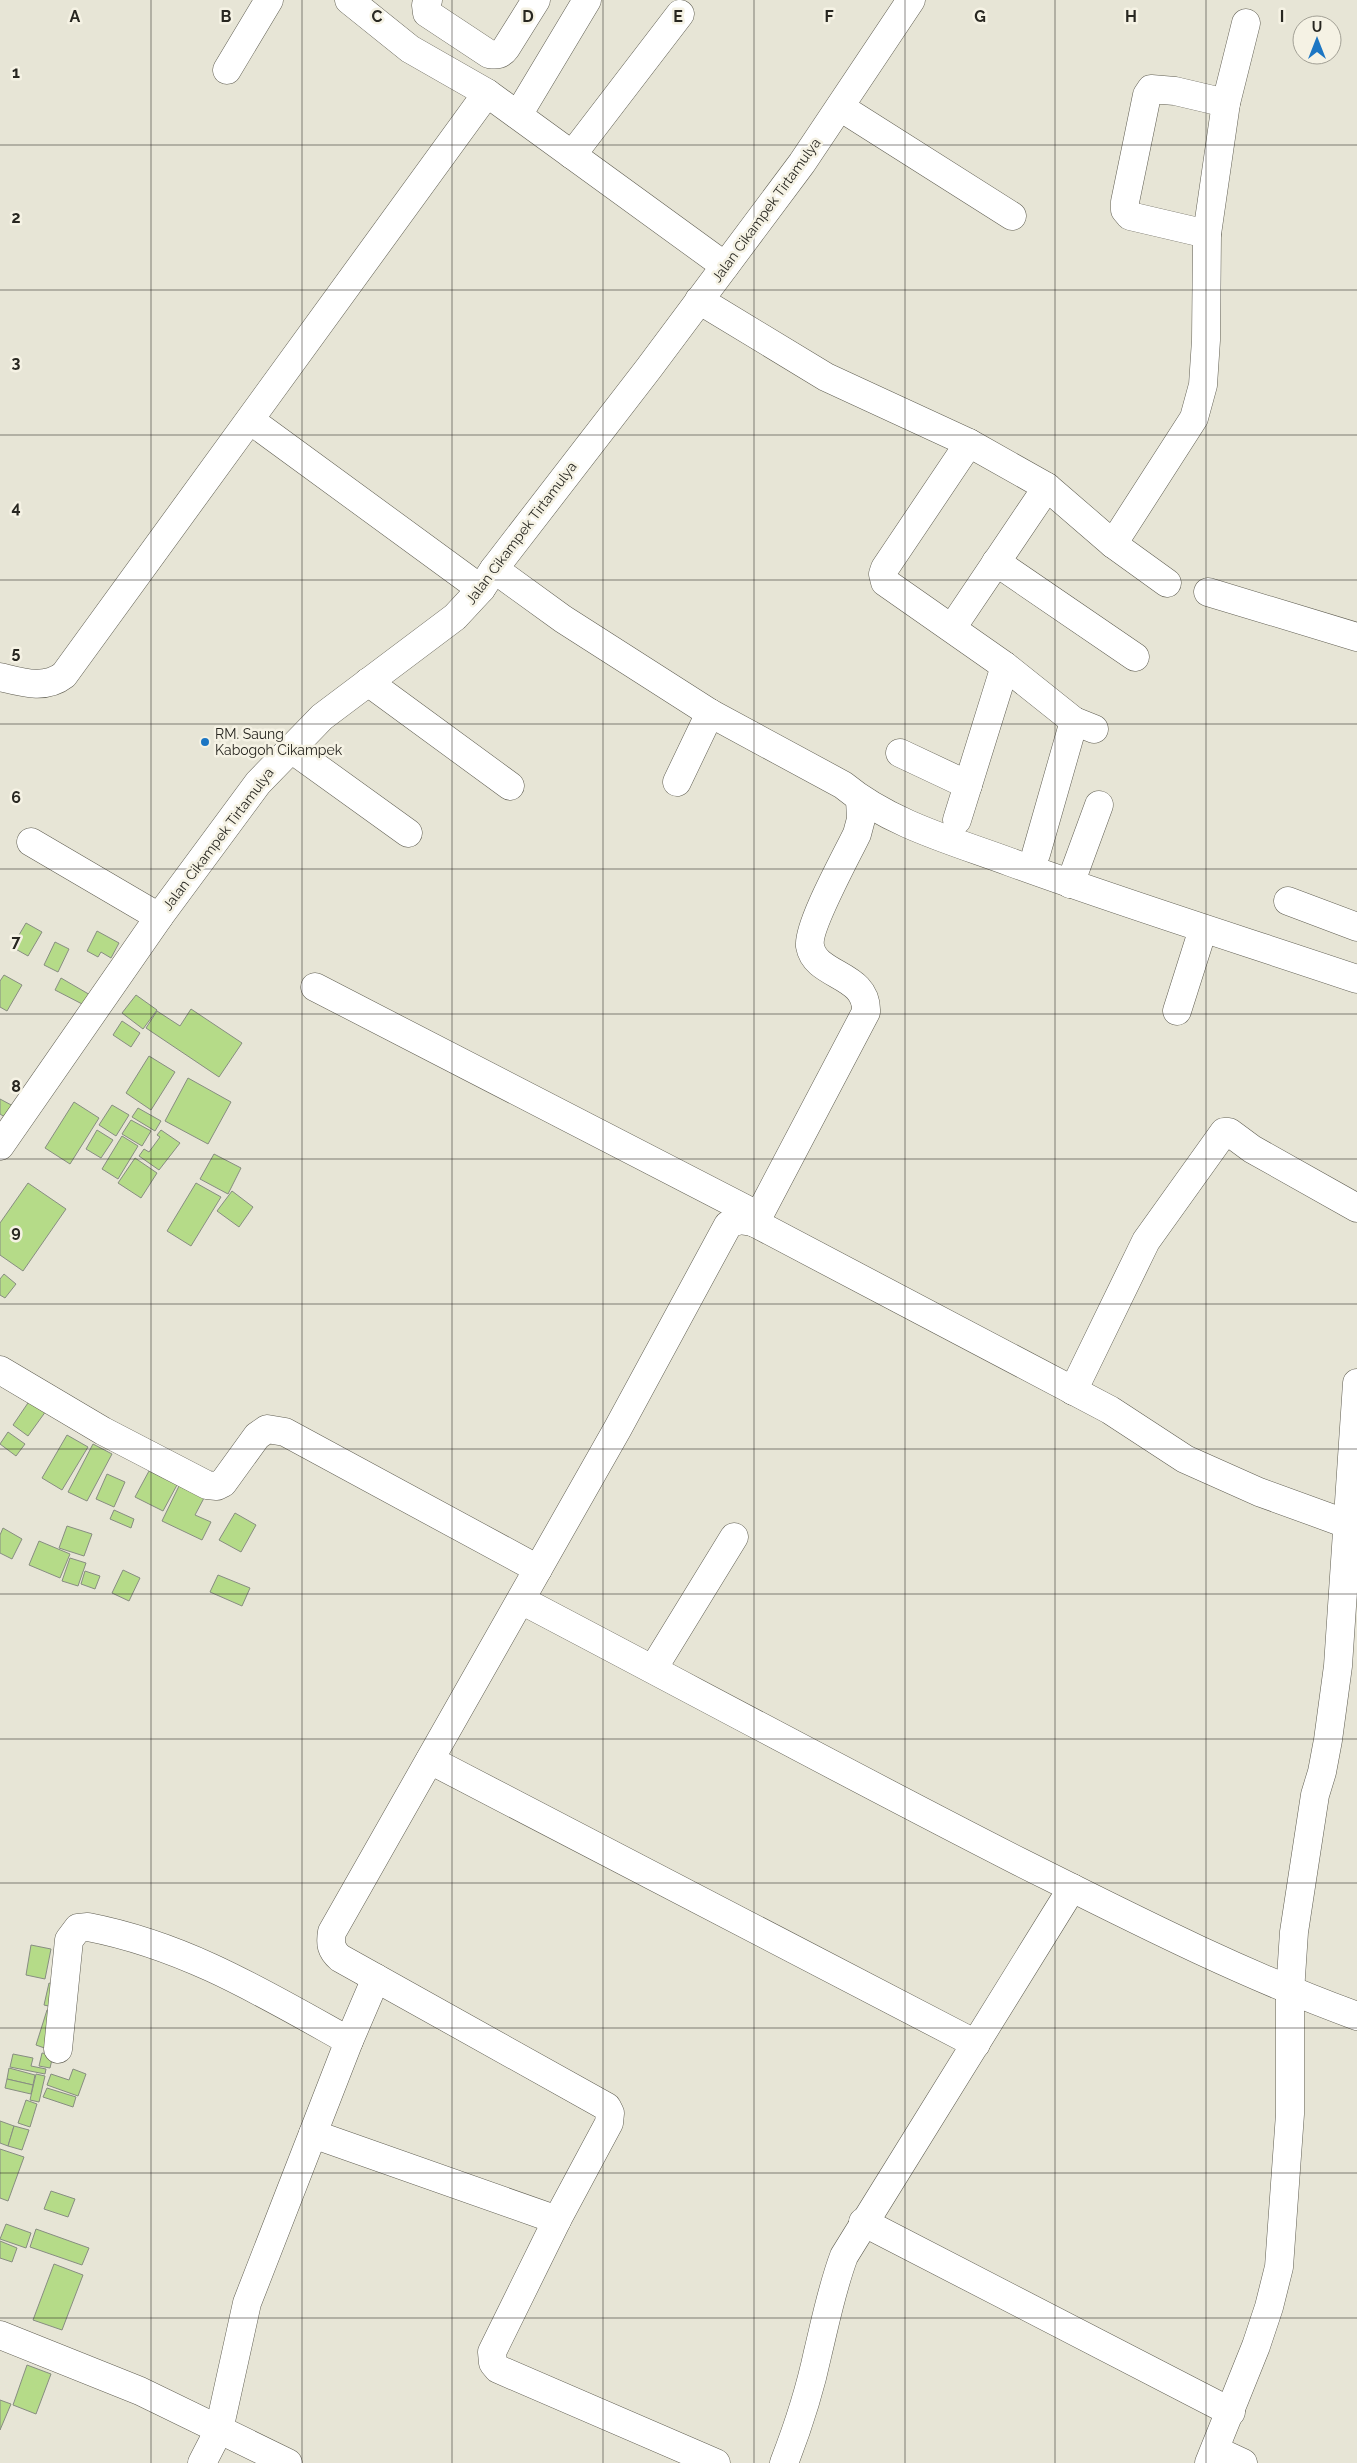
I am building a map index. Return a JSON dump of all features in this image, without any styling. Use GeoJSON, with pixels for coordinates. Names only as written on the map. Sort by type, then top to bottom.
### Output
{"type":"FeatureCollection","features":[{"type":"Feature","properties":{"kind":"street"},"geometry":{"type":"LineString","coordinates":[[227,70],[268,0]]}},
{"type":"Feature","properties":{"kind":"street"},"geometry":{"type":"LineString","coordinates":[[349,0],[410,49],[487,93],[725,266]]}},
{"type":"Feature","properties":{"kind":"street"},"geometry":{"type":"LineString","coordinates":[[428,0],[427,13],[489,54],[498,54],[506,48],[536,0]]}},
{"type":"Feature","properties":{"kind":"street"},"geometry":{"type":"LineString","coordinates":[[518,115],[587,0]]}},
{"type":"Feature","properties":{"kind":"street","name":"Jalan Cikampek Tirtamulya"},"geometry":{"type":"LineString","coordinates":[[0,1146],[159,917],[236,811],[290,748],[322,717],[455,617],[488,579],[725,266],[840,107],[911,0]]}},
{"type":"Feature","properties":{"kind":"street"},"geometry":{"type":"LineString","coordinates":[[572,155],[680,14]]}},
{"type":"Feature","properties":{"kind":"street"},"geometry":{"type":"LineString","coordinates":[[1113,544],[1194,418],[1203,385],[1206,340],[1207,234],[1226,103],[1246,23]]}},
{"type":"Feature","properties":{"kind":"street"},"geometry":{"type":"LineString","coordinates":[[1207,234],[1130,216],[1125,210],[1125,202],[1146,95],[1151,89],[1175,91],[1226,103]]}},
{"type":"Feature","properties":{"kind":"street"},"geometry":{"type":"LineString","coordinates":[[0,677],[30,684],[43,684],[56,681],[64,675],[487,93]]}},
{"type":"Feature","properties":{"kind":"street"},"geometry":{"type":"LineString","coordinates":[[840,107],[1012,216]]}},
{"type":"Feature","properties":{"kind":"street"},"geometry":{"type":"LineString","coordinates":[[699,300],[826,377],[969,443],[1047,487],[1113,544],[1167,583]]}},
{"type":"Feature","properties":{"kind":"street"},"geometry":{"type":"LineString","coordinates":[[250,420],[488,579],[563,619],[710,713],[842,785],[860,799],[923,831],[1070,884],[1357,980]]}},
{"type":"Feature","properties":{"kind":"street"},"geometry":{"type":"LineString","coordinates":[[969,443],[883,574],[885,582],[1005,666],[1084,725],[1036,854]]}},
{"type":"Feature","properties":{"kind":"street"},"geometry":{"type":"LineString","coordinates":[[952,628],[1047,487]]}},
{"type":"Feature","properties":{"kind":"street"},"geometry":{"type":"LineString","coordinates":[[996,562],[1135,657]]}},
{"type":"Feature","properties":{"kind":"street"},"geometry":{"type":"LineString","coordinates":[[1208,592],[1357,638]]}},
{"type":"Feature","properties":{"kind":"street"},"geometry":{"type":"LineString","coordinates":[[957,820],[1005,666]]}},
{"type":"Feature","properties":{"kind":"street"},"geometry":{"type":"LineString","coordinates":[[368,682],[510,786]]}},
{"type":"Feature","properties":{"kind":"street"},"geometry":{"type":"LineString","coordinates":[[677,782],[710,713]]}},
{"type":"Feature","properties":{"kind":"street"},"geometry":{"type":"LineString","coordinates":[[290,748],[408,833]]}},
{"type":"Feature","properties":{"kind":"street"},"geometry":{"type":"LineString","coordinates":[[900,753],[968,785]]}},
{"type":"Feature","properties":{"kind":"street"},"geometry":{"type":"LineString","coordinates":[[757,1220],[866,1012],[867,1003],[860,989],[818,960],[810,947],[813,927],[858,834],[862,814],[860,799]]}},
{"type":"Feature","properties":{"kind":"street"},"geometry":{"type":"LineString","coordinates":[[1070,884],[1099,805]]}},
{"type":"Feature","properties":{"kind":"street"},"geometry":{"type":"LineString","coordinates":[[31,842],[159,917]]}},
{"type":"Feature","properties":{"kind":"street"},"geometry":{"type":"LineString","coordinates":[[1288,901],[1357,927]]}},
{"type":"Feature","properties":{"kind":"street"},"geometry":{"type":"LineString","coordinates":[[1177,1011],[1203,929]]}},
{"type":"Feature","properties":{"kind":"street"},"geometry":{"type":"LineString","coordinates":[[315,987],[757,1220],[1073,1391],[1132,1423],[1185,1458],[1218,1475],[1259,1492],[1347,1524]]}},
{"type":"Feature","properties":{"kind":"street"},"geometry":{"type":"LineString","coordinates":[[1073,1391],[1146,1241],[1224,1132],[1229,1132],[1252,1149],[1357,1208]]}},
{"type":"Feature","properties":{"kind":"street"},"geometry":{"type":"LineString","coordinates":[[716,2463],[498,2369],[493,2363],[492,2352],[557,2220],[609,2123],[610,2113],[607,2107],[376,1978],[333,1952],[331,1947],[332,1932],[618,1428],[728,1225],[736,1220],[757,1220]]}},
{"type":"Feature","properties":{"kind":"street"},"geometry":{"type":"LineString","coordinates":[[0,1370],[103,1431],[207,1485],[217,1486],[223,1483],[257,1436],[267,1429],[285,1432],[538,1569]]}},
{"type":"Feature","properties":{"kind":"street"},"geometry":{"type":"LineString","coordinates":[[1243,2463],[1212,2457],[1231,2412],[1269,2307],[1279,2267],[1290,2114],[1290,1992],[1297,1905],[1304,1880],[1315,1795],[1322,1772],[1338,1666],[1357,1383]]}},
{"type":"Feature","properties":{"kind":"street"},"geometry":{"type":"LineString","coordinates":[[653,1669],[734,1537]]}},
{"type":"Feature","properties":{"kind":"street"},"geometry":{"type":"LineString","coordinates":[[521,1600],[919,1810],[1072,1888],[1290,1992],[1357,2016]]}},
{"type":"Feature","properties":{"kind":"street"},"geometry":{"type":"LineString","coordinates":[[430,1760],[976,2044]]}},
{"type":"Feature","properties":{"kind":"street"},"geometry":{"type":"LineString","coordinates":[[784,2463],[806,2400],[834,2282],[844,2256],[862,2222],[976,2044],[1072,1888]]}},
{"type":"Feature","properties":{"kind":"street"},"geometry":{"type":"LineString","coordinates":[[58,2049],[69,1940],[78,1928],[88,1927],[147,1941],[193,1958],[268,1996],[349,2041]]}},
{"type":"Feature","properties":{"kind":"street"},"geometry":{"type":"LineString","coordinates":[[202,2463],[219,2430],[247,2303],[349,2041],[376,1978]]}},
{"type":"Feature","properties":{"kind":"street"},"geometry":{"type":"LineString","coordinates":[[313,2134],[557,2220]]}},
{"type":"Feature","properties":{"kind":"street"},"geometry":{"type":"LineString","coordinates":[[862,2222],[1231,2412]]}},
{"type":"Feature","properties":{"kind":"street"},"geometry":{"type":"LineString","coordinates":[[0,2335],[140,2391],[288,2463]]}},
{"type":"Feature","properties":{"kind":"building"},"geometry":{"type":"Polygon","coordinates":[[[26,923],[42,932],[28,956],[12,947],[26,923]]]}},
{"type":"Feature","properties":{"kind":"building"},"geometry":{"type":"Polygon","coordinates":[[[97,931],[119,943],[111,958],[101,952],[98,957],[87,951],[97,931]]]}},
{"type":"Feature","properties":{"kind":"building"},"geometry":{"type":"Polygon","coordinates":[[[55,942],[69,949],[58,972],[44,965],[55,942]]]}},
{"type":"Feature","properties":{"kind":"building"},"geometry":{"type":"Polygon","coordinates":[[[4,975],[22,985],[7,1011],[0,1007],[0,981],[4,975]]]}},
{"type":"Feature","properties":{"kind":"building"},"geometry":{"type":"Polygon","coordinates":[[[61,978],[92,996],[86,1006],[55,990],[61,978]]]}},
{"type":"Feature","properties":{"kind":"building"},"geometry":{"type":"Polygon","coordinates":[[[136,995],[157,1010],[143,1029],[122,1013],[136,995]]]}},
{"type":"Feature","properties":{"kind":"building"},"geometry":{"type":"Polygon","coordinates":[[[191,1009],[242,1043],[219,1077],[146,1028],[157,1011],[180,1026],[191,1009]]]}},
{"type":"Feature","properties":{"kind":"building"},"geometry":{"type":"Polygon","coordinates":[[[122,1021],[140,1033],[131,1047],[113,1035],[122,1021]]]}},
{"type":"Feature","properties":{"kind":"building"},"geometry":{"type":"Polygon","coordinates":[[[149,1056],[175,1072],[151,1110],[126,1093],[149,1056]]]}},
{"type":"Feature","properties":{"kind":"building"},"geometry":{"type":"Polygon","coordinates":[[[188,1078],[231,1102],[208,1144],[165,1121],[188,1078]]]}},
{"type":"Feature","properties":{"kind":"building"},"geometry":{"type":"Polygon","coordinates":[[[0,1099],[15,1107],[8,1119],[0,1114],[0,1099]]]}},
{"type":"Feature","properties":{"kind":"building"},"geometry":{"type":"Polygon","coordinates":[[[74,1102],[99,1118],[70,1164],[45,1148],[74,1102]]]}},
{"type":"Feature","properties":{"kind":"building"},"geometry":{"type":"Polygon","coordinates":[[[112,1105],[129,1115],[116,1136],[99,1125],[112,1105]]]}},
{"type":"Feature","properties":{"kind":"building"},"geometry":{"type":"Polygon","coordinates":[[[138,1108],[161,1121],[155,1131],[132,1117],[138,1108]]]}},
{"type":"Feature","properties":{"kind":"building"},"geometry":{"type":"Polygon","coordinates":[[[131,1120],[151,1131],[142,1146],[122,1134],[131,1120]]]}},
{"type":"Feature","properties":{"kind":"building"},"geometry":{"type":"Polygon","coordinates":[[[97,1130],[113,1140],[101,1158],[86,1149],[97,1130]]]}},
{"type":"Feature","properties":{"kind":"building"},"geometry":{"type":"Polygon","coordinates":[[[161,1130],[180,1143],[159,1170],[139,1156],[144,1149],[149,1152],[160,1137],[157,1135],[161,1130]]]}},
{"type":"Feature","properties":{"kind":"building"},"geometry":{"type":"Polygon","coordinates":[[[122,1136],[138,1146],[118,1179],[102,1169],[122,1136]]]}},
{"type":"Feature","properties":{"kind":"building"},"geometry":{"type":"Polygon","coordinates":[[[214,1154],[241,1168],[228,1194],[200,1179],[214,1154]]]}},
{"type":"Feature","properties":{"kind":"building"},"geometry":{"type":"Polygon","coordinates":[[[135,1158],[157,1173],[141,1198],[118,1183],[135,1158]]]}},
{"type":"Feature","properties":{"kind":"building"},"geometry":{"type":"Polygon","coordinates":[[[28,1183],[66,1209],[23,1271],[0,1255],[0,1223],[28,1183]]]}},
{"type":"Feature","properties":{"kind":"building"},"geometry":{"type":"Polygon","coordinates":[[[196,1183],[221,1197],[191,1246],[167,1231],[196,1183]]]}},
{"type":"Feature","properties":{"kind":"building"},"geometry":{"type":"Polygon","coordinates":[[[232,1191],[253,1207],[239,1227],[217,1211],[232,1191]]]}},
{"type":"Feature","properties":{"kind":"building"},"geometry":{"type":"Polygon","coordinates":[[[4,1274],[16,1284],[5,1298],[0,1295],[0,1279],[4,1274]]]}},
{"type":"Feature","properties":{"kind":"building"},"geometry":{"type":"Polygon","coordinates":[[[30,1400],[46,1411],[28,1436],[13,1425],[30,1400]]]}},
{"type":"Feature","properties":{"kind":"building"},"geometry":{"type":"Polygon","coordinates":[[[8,1432],[25,1444],[16,1456],[0,1444],[8,1432]]]}},
{"type":"Feature","properties":{"kind":"building"},"geometry":{"type":"Polygon","coordinates":[[[67,1435],[88,1447],[62,1490],[42,1478],[67,1435]]]}},
{"type":"Feature","properties":{"kind":"building"},"geometry":{"type":"Polygon","coordinates":[[[93,1444],[112,1454],[87,1501],[68,1492],[93,1444]]]}},
{"type":"Feature","properties":{"kind":"building"},"geometry":{"type":"Polygon","coordinates":[[[149,1471],[177,1485],[163,1511],[135,1497],[149,1471]]]}},
{"type":"Feature","properties":{"kind":"building"},"geometry":{"type":"Polygon","coordinates":[[[107,1474],[125,1482],[114,1507],[96,1499],[107,1474]]]}},
{"type":"Feature","properties":{"kind":"building"},"geometry":{"type":"Polygon","coordinates":[[[179,1486],[204,1498],[195,1515],[211,1522],[202,1540],[162,1521],[179,1486]]]}},
{"type":"Feature","properties":{"kind":"building"},"geometry":{"type":"Polygon","coordinates":[[[114,1510],[134,1519],[131,1528],[110,1519],[114,1510]]]}},
{"type":"Feature","properties":{"kind":"building"},"geometry":{"type":"Polygon","coordinates":[[[235,1513],[256,1525],[241,1552],[219,1540],[235,1513]]]}},
{"type":"Feature","properties":{"kind":"building"},"geometry":{"type":"Polygon","coordinates":[[[67,1526],[92,1534],[84,1556],[59,1548],[67,1526]]]}},
{"type":"Feature","properties":{"kind":"building"},"geometry":{"type":"Polygon","coordinates":[[[3,1528],[22,1539],[12,1559],[0,1553],[0,1535],[3,1528]]]}},
{"type":"Feature","properties":{"kind":"building"},"geometry":{"type":"Polygon","coordinates":[[[39,1541],[70,1554],[60,1578],[29,1565],[39,1541]]]}},
{"type":"Feature","properties":{"kind":"building"},"geometry":{"type":"Polygon","coordinates":[[[70,1558],[86,1563],[78,1586],[62,1581],[70,1558]]]}},
{"type":"Feature","properties":{"kind":"building"},"geometry":{"type":"Polygon","coordinates":[[[123,1570],[140,1578],[129,1601],[112,1593],[123,1570]]]}},
{"type":"Feature","properties":{"kind":"building"},"geometry":{"type":"Polygon","coordinates":[[[85,1571],[100,1576],[95,1589],[81,1584],[85,1571]]]}},
{"type":"Feature","properties":{"kind":"building"},"geometry":{"type":"Polygon","coordinates":[[[218,1575],[250,1588],[242,1606],[210,1592],[218,1575]]]}},
{"type":"Feature","properties":{"kind":"building"},"geometry":{"type":"Polygon","coordinates":[[[31,1945],[51,1949],[45,1979],[26,1975],[31,1945]]]}},
{"type":"Feature","properties":{"kind":"building"},"geometry":{"type":"Polygon","coordinates":[[[49,1983],[61,1986],[57,2008],[44,2005],[49,1983]]]}},
{"type":"Feature","properties":{"kind":"building"},"geometry":{"type":"Polygon","coordinates":[[[47,2010],[61,2014],[50,2050],[36,2045],[47,2010]]]}},
{"type":"Feature","properties":{"kind":"building"},"geometry":{"type":"Polygon","coordinates":[[[42,2053],[53,2055],[50,2068],[39,2066],[42,2053]]]}},
{"type":"Feature","properties":{"kind":"building"},"geometry":{"type":"Polygon","coordinates":[[[13,2054],[33,2058],[31,2066],[46,2069],[45,2074],[10,2067],[13,2054]]]}},
{"type":"Feature","properties":{"kind":"building"},"geometry":{"type":"Polygon","coordinates":[[[9,2068],[35,2075],[33,2085],[7,2079],[9,2068]]]}},
{"type":"Feature","properties":{"kind":"building"},"geometry":{"type":"Polygon","coordinates":[[[73,2069],[86,2074],[78,2096],[47,2085],[51,2074],[69,2080],[73,2069]]]}},
{"type":"Feature","properties":{"kind":"building"},"geometry":{"type":"Polygon","coordinates":[[[36,2074],[45,2076],[39,2102],[30,2100],[36,2074]]]}},
{"type":"Feature","properties":{"kind":"building"},"geometry":{"type":"Polygon","coordinates":[[[7,2079],[33,2085],[31,2094],[5,2088],[7,2079]]]}},
{"type":"Feature","properties":{"kind":"building"},"geometry":{"type":"Polygon","coordinates":[[[47,2088],[76,2097],[73,2107],[43,2097],[47,2088]]]}},
{"type":"Feature","properties":{"kind":"building"},"geometry":{"type":"Polygon","coordinates":[[[26,2100],[37,2104],[30,2127],[18,2123],[26,2100]]]}},
{"type":"Feature","properties":{"kind":"building"},"geometry":{"type":"Polygon","coordinates":[[[0,2121],[14,2126],[8,2146],[0,2143],[0,2121]]]}},
{"type":"Feature","properties":{"kind":"building"},"geometry":{"type":"Polygon","coordinates":[[[14,2126],[29,2130],[22,2150],[8,2146],[14,2126]]]}},
{"type":"Feature","properties":{"kind":"building"},"geometry":{"type":"Polygon","coordinates":[[[0,2149],[24,2157],[8,2201],[0,2198],[0,2149]]]}},
{"type":"Feature","properties":{"kind":"building"},"geometry":{"type":"Polygon","coordinates":[[[51,2191],[75,2199],[68,2217],[44,2209],[51,2191]]]}},
{"type":"Feature","properties":{"kind":"building"},"geometry":{"type":"Polygon","coordinates":[[[6,2224],[31,2233],[26,2248],[0,2239],[6,2224]]]}},
{"type":"Feature","properties":{"kind":"building"},"geometry":{"type":"Polygon","coordinates":[[[36,2229],[89,2248],[82,2265],[30,2247],[36,2229]]]}},
{"type":"Feature","properties":{"kind":"building"},"geometry":{"type":"Polygon","coordinates":[[[0,2241],[17,2248],[12,2262],[0,2258],[0,2241]]]}},
{"type":"Feature","properties":{"kind":"building"},"geometry":{"type":"Polygon","coordinates":[[[54,2264],[83,2275],[62,2330],[33,2320],[54,2264]]]}},
{"type":"Feature","properties":{"kind":"building"},"geometry":{"type":"Polygon","coordinates":[[[27,2365],[51,2374],[36,2414],[13,2405],[27,2365]]]}},
{"type":"Feature","properties":{"kind":"building"},"geometry":{"type":"Polygon","coordinates":[[[0,2400],[11,2404],[0,2430],[0,2400]]]}},
{"type":"Feature","properties":{"kind":"place","name":"RM. Saung Kabogoh Cikampek"},"geometry":{"type":"Point","coordinates":[205,742]}}]}
